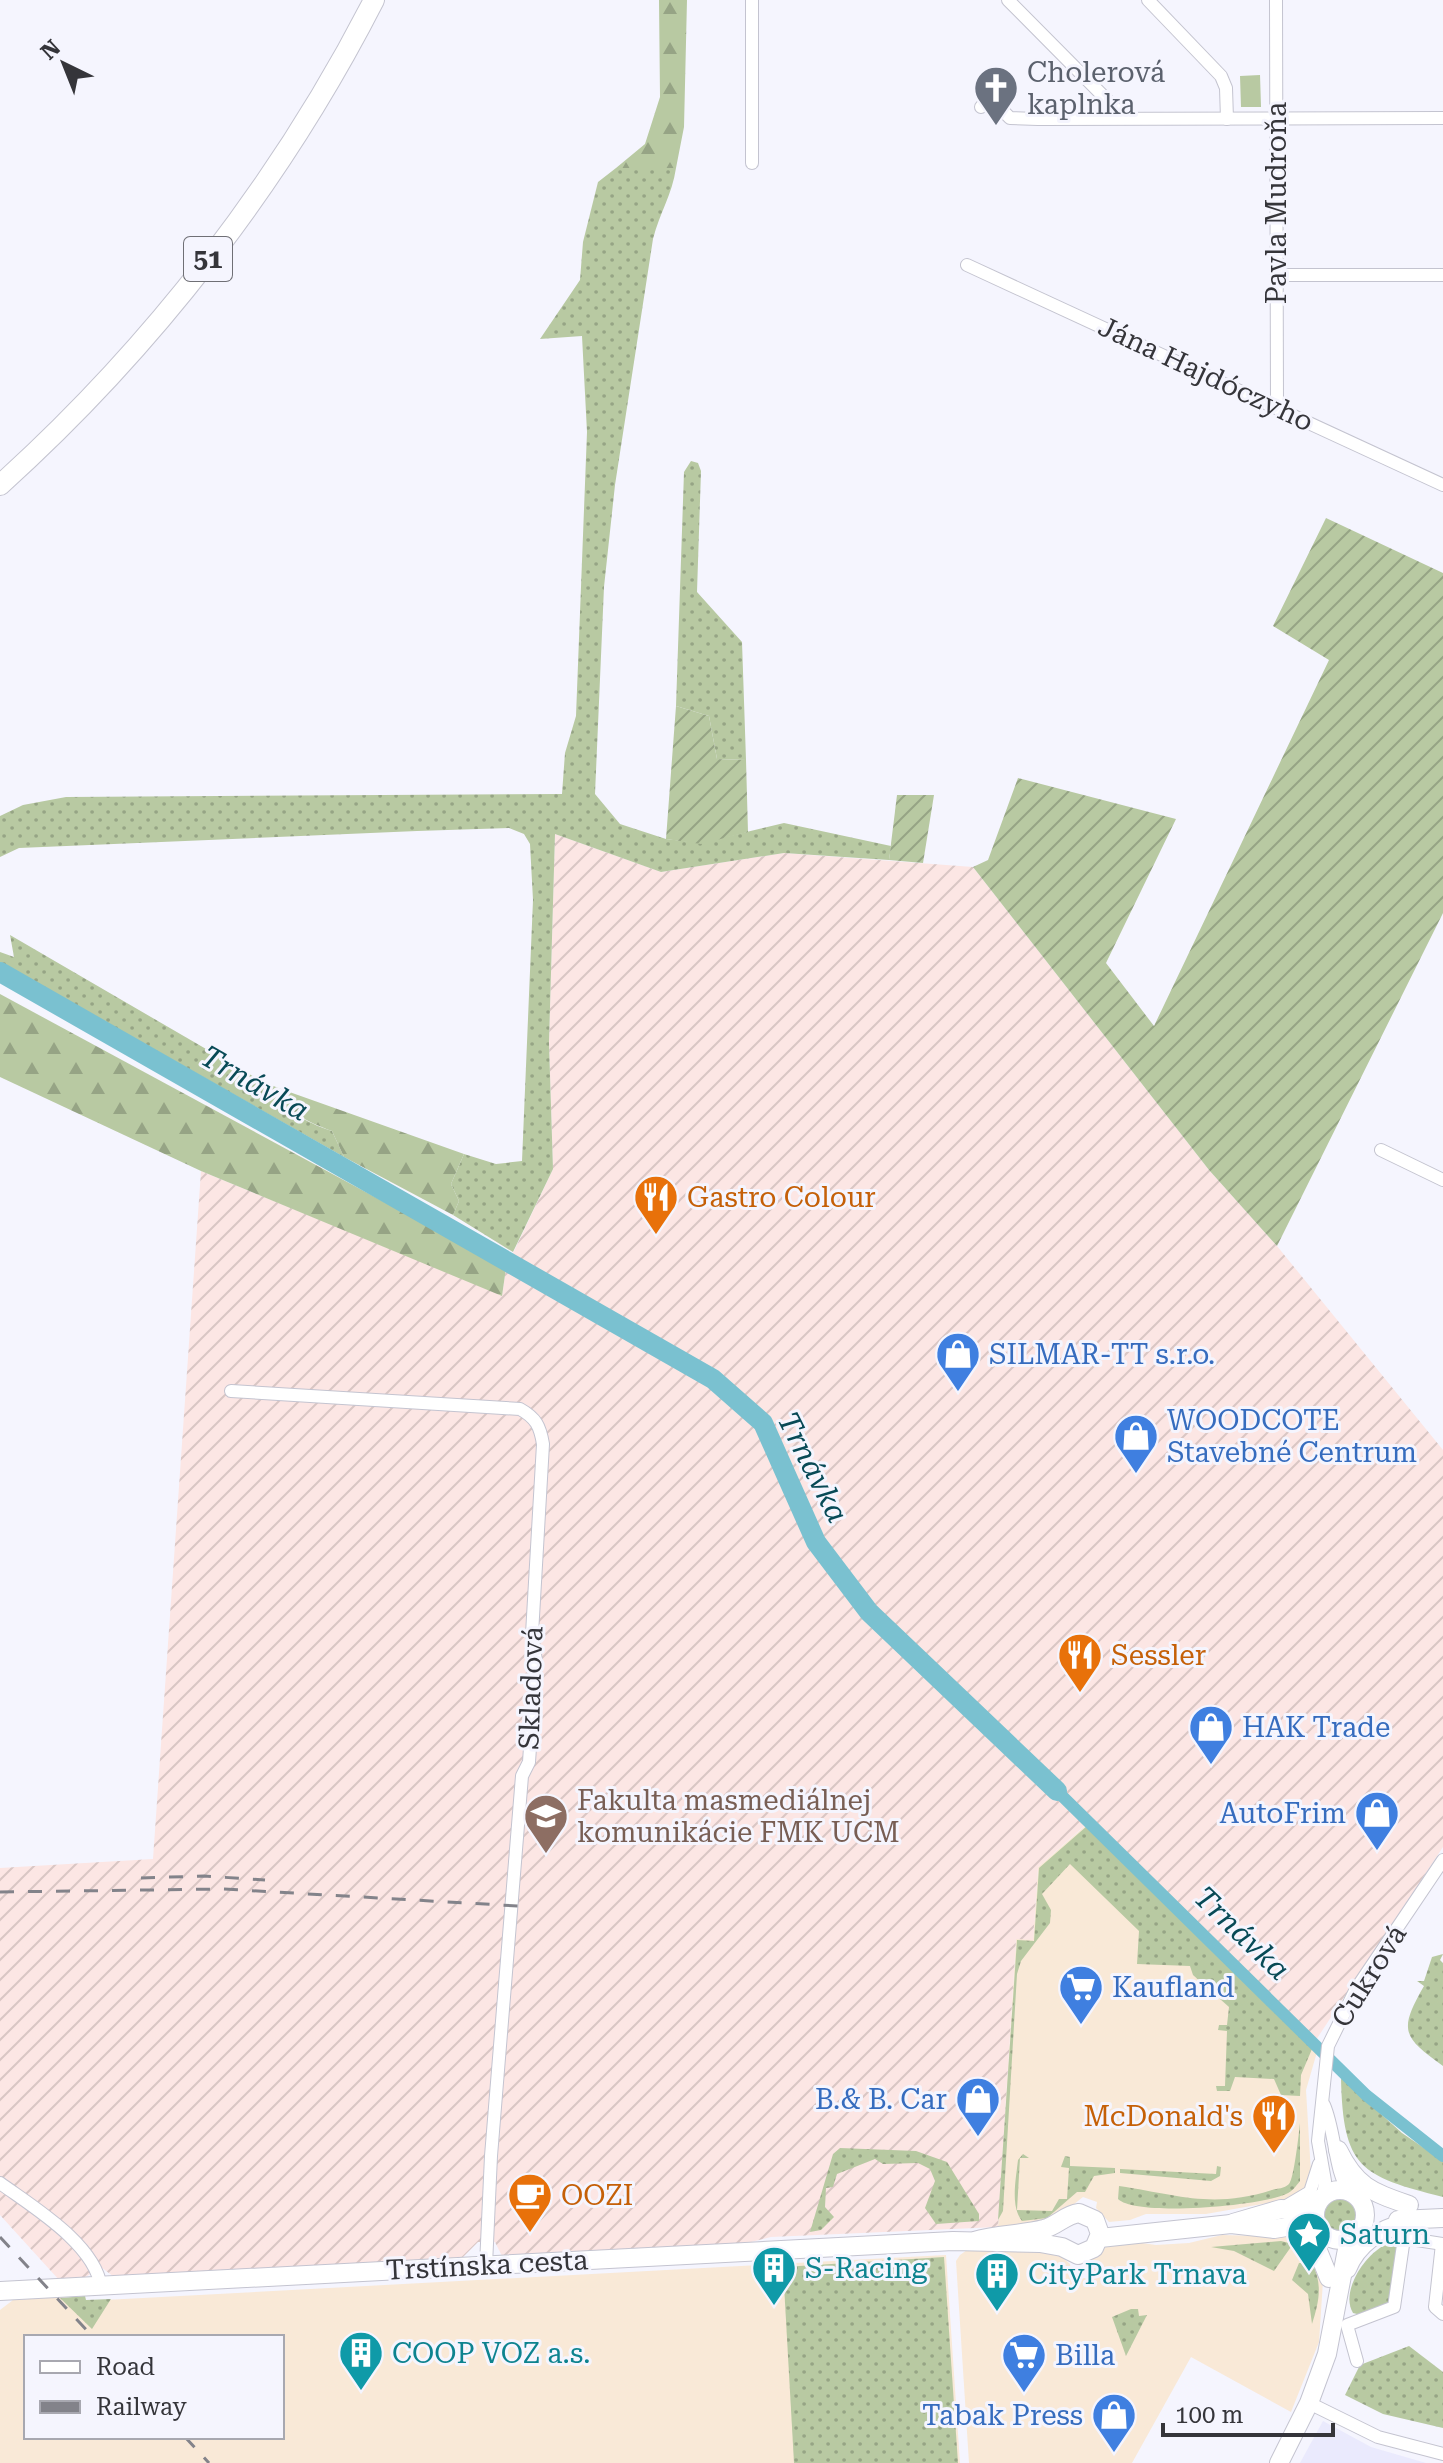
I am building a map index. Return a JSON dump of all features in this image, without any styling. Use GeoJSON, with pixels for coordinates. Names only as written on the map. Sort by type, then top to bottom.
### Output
{"type":"FeatureCollection","features":[{"type":"Feature","properties":{"kind":"main road","name":"51"},"geometry":{"type":"LineString","coordinates":[[0,485],[95,392],[209,258],[297,132],[374,0]]}},
{"type":"Feature","properties":{"kind":"main road"},"geometry":{"type":"LineString","coordinates":[[1338,2150],[1348,2170],[1370,2190],[1409,2213]]}},
{"type":"Feature","properties":{"kind":"main road"},"geometry":{"type":"LineString","coordinates":[[1337,2276],[1315,2215],[1320,2200],[1333,2191],[1356,2196],[1375,2206],[1441,2218]]}},
{"type":"Feature","properties":{"kind":"main road"},"geometry":{"type":"LineString","coordinates":[[1279,2463],[1309,2403],[1327,2354],[1337,2276],[1366,2217],[1356,2196]]}},
{"type":"Feature","properties":{"kind":"main road","name":"Trstínska cesta"},"geometry":{"type":"LineString","coordinates":[[1231,2224],[1281,2209],[1304,2211],[1320,2200]]}},
{"type":"Feature","properties":{"kind":"main road","name":"Trstínska cesta"},"geometry":{"type":"LineString","coordinates":[[0,2291],[974,2241],[1062,2247],[1072,2254],[1084,2254],[1094,2248],[1099,2231],[1091,2217],[1079,2213],[1066,2217],[1060,2225],[974,2241]]}},
{"type":"Feature","properties":{"kind":"main road"},"geometry":{"type":"LineString","coordinates":[[1322,2232],[1337,2240],[1356,2234],[1379,2219],[1409,2213]]}},
{"type":"Feature","properties":{"kind":"main road"},"geometry":{"type":"LineString","coordinates":[[1337,2276],[1368,2240],[1409,2213]]}},
{"type":"Feature","properties":{"kind":"main road","name":"Trstínska cesta"},"geometry":{"type":"LineString","coordinates":[[1099,2231],[1231,2224],[1274,2229],[1305,2224],[1322,2232]]}},
{"type":"Feature","properties":{"kind":"main road"},"geometry":{"type":"LineString","coordinates":[[1060,2225],[1058,2236],[1062,2247]]}},
{"type":"Feature","properties":{"kind":"main road"},"geometry":{"type":"LineString","coordinates":[[1274,2229],[1304,2235],[1314,2241],[1337,2276]]}},
{"type":"Feature","properties":{"kind":"street"},"geometry":{"type":"LineString","coordinates":[[752,0],[752,163]]}},
{"type":"Feature","properties":{"kind":"street"},"geometry":{"type":"LineString","coordinates":[[1008,0],[1125,118]]}},
{"type":"Feature","properties":{"kind":"street"},"geometry":{"type":"LineString","coordinates":[[1148,0],[1221,76],[1226,88],[1227,119]]}},
{"type":"Feature","properties":{"kind":"street","name":"Pavla Mudroňa"},"geometry":{"type":"LineString","coordinates":[[1276,0],[1277,407]]}},
{"type":"Feature","properties":{"kind":"street"},"geometry":{"type":"LineString","coordinates":[[981,107],[990,98],[1010,118],[1443,118]]}},
{"type":"Feature","properties":{"kind":"street","name":"Jána Hajdóczyho"},"geometry":{"type":"LineString","coordinates":[[967,265],[1443,485]]}},
{"type":"Feature","properties":{"kind":"street"},"geometry":{"type":"LineString","coordinates":[[1276,275],[1443,275]]}},
{"type":"Feature","properties":{"kind":"street"},"geometry":{"type":"LineString","coordinates":[[1381,1150],[1443,1180]]}},
{"type":"Feature","properties":{"kind":"street","name":"Skladová"},"geometry":{"type":"LineString","coordinates":[[231,1391],[520,1409],[533,1416],[541,1429],[543,1444],[532,1634],[536,1661],[529,1762],[522,1776],[513,1881],[486,2265]]}},
{"type":"Feature","properties":{"kind":"street","name":"Cukrová"},"geometry":{"type":"LineString","coordinates":[[1281,2209],[1310,2192],[1319,2161],[1323,2072],[1332,2036],[1356,1989],[1443,1860]]}},
{"type":"Feature","properties":{"kind":"street","name":"Cukrová"},"geometry":{"type":"LineString","coordinates":[[1322,2102],[1338,2150],[1338,2169],[1356,2196]]}},
{"type":"Feature","properties":{"kind":"street","name":"Cukrová"},"geometry":{"type":"LineString","coordinates":[[1319,2161],[1325,2181],[1320,2200]]}},
{"type":"Feature","properties":{"kind":"street"},"geometry":{"type":"LineString","coordinates":[[0,2183],[64,2231],[93,2264],[101,2287]]}},
{"type":"Feature","properties":{"kind":"street"},"geometry":{"type":"LineString","coordinates":[[1357,2361],[1347,2325],[1394,2307],[1404,2238],[1442,2244],[1435,2307],[1443,2314]]}},
{"type":"Feature","properties":{"kind":"street"},"geometry":{"type":"LineString","coordinates":[[1309,2403],[1378,2437],[1443,2454]]}},
{"type":"Feature","properties":{"kind":"shaded area"},"geometry":{"type":"Polygon","coordinates":[[[555,834],[661,872],[784,853],[973,867],[1209,1170],[1277,1246],[1443,1450],[1443,1847],[1316,2040],[1090,1821],[1038,1867],[1033,1940],[1016,1939],[998,2227],[771,2237],[731,2247],[502,2256],[495,2242],[478,2242],[461,2259],[114,2277],[101,2267],[81,2280],[60,2281],[0,2215],[0,1868],[153,1859],[201,1171],[502,1295],[506,1268],[553,1169],[549,1043],[555,834]]]}},
{"type":"Feature","properties":{"kind":"shaded area"},"geometry":{"type":"Polygon","coordinates":[[[1085,1826],[1317,2052],[1306,2090],[1311,2173],[1308,2187],[1291,2199],[1206,2214],[1146,2214],[1130,2220],[1109,2222],[1096,2208],[1097,2202],[1083,2197],[1050,2223],[998,2227],[1016,1939],[1033,1939],[1038,1867],[1085,1826]]]}},
{"type":"Feature","properties":{"kind":"shaded area"},"geometry":{"type":"Polygon","coordinates":[[[1222,2235],[1300,2237],[1305,2240],[1323,2281],[1319,2342],[1291,2412],[1191,2357],[1132,2463],[969,2463],[956,2261],[960,2255],[967,2250],[1006,2245],[1059,2254],[1070,2264],[1073,2279],[1086,2278],[1090,2260],[1106,2247],[1135,2242],[1156,2245],[1189,2243],[1222,2235]]]}},
{"type":"Feature","properties":{"kind":"shaded area"},"geometry":{"type":"Polygon","coordinates":[[[946,2255],[960,2463],[0,2463],[0,2310],[13,2300],[62,2297],[86,2301],[946,2255]]]}},
{"type":"Feature","properties":{"kind":"shaded area"},"geometry":{"type":"Polygon","coordinates":[[[1323,2421],[1371,2447],[1426,2463],[1300,2463],[1323,2421]]]}},
{"type":"Feature","properties":{"kind":"green space"},"geometry":{"type":"Polygon","coordinates":[[[659,0],[687,0],[684,127],[676,168],[616,168],[645,144],[660,97],[659,0]]]}},
{"type":"Feature","properties":{"kind":"green space"},"geometry":{"type":"Polygon","coordinates":[[[1260,75],[1261,107],[1241,107],[1240,76],[1260,75]]]}},
{"type":"Feature","properties":{"kind":"green space"},"geometry":{"type":"Polygon","coordinates":[[[616,168],[676,168],[653,239],[615,485],[604,587],[595,794],[620,824],[666,839],[701,843],[784,823],[891,846],[889,860],[784,853],[661,872],[555,834],[549,1043],[553,1169],[513,1252],[453,1215],[459,1201],[451,1184],[464,1154],[496,1164],[522,1161],[533,900],[530,844],[524,834],[509,828],[19,848],[0,857],[0,816],[23,805],[66,797],[562,794],[565,753],[576,716],[587,432],[582,336],[540,339],[580,280],[583,242],[598,182],[616,168]]]}},
{"type":"Feature","properties":{"kind":"green space"},"geometry":{"type":"Polygon","coordinates":[[[691,461],[698,463],[701,471],[697,592],[742,642],[746,760],[717,759],[709,716],[676,706],[684,472],[691,461]]]}},
{"type":"Feature","properties":{"kind":"green space"},"geometry":{"type":"Polygon","coordinates":[[[1326,518],[1443,573],[1443,913],[1277,1246],[1209,1170],[973,867],[988,860],[1018,778],[1176,819],[1106,963],[1154,1026],[1329,660],[1273,626],[1326,518]]]}},
{"type":"Feature","properties":{"kind":"green space"},"geometry":{"type":"Polygon","coordinates":[[[676,706],[709,716],[717,759],[746,760],[748,832],[701,844],[666,839],[676,706]]]}},
{"type":"Feature","properties":{"kind":"green space"},"geometry":{"type":"Polygon","coordinates":[[[897,795],[934,795],[923,863],[889,860],[897,795]]]}},
{"type":"Feature","properties":{"kind":"green space"},"geometry":{"type":"Polygon","coordinates":[[[10,935],[261,1081],[281,1089],[278,1095],[294,1113],[332,1131],[344,1157],[0,962],[0,952],[14,957],[10,935]]]}},
{"type":"Feature","properties":{"kind":"green space"},"geometry":{"type":"Polygon","coordinates":[[[0,994],[506,1268],[502,1296],[201,1171],[0,1077],[0,994]]]}},
{"type":"Feature","properties":{"kind":"green space"},"geometry":{"type":"Polygon","coordinates":[[[281,1089],[464,1154],[451,1184],[459,1201],[453,1215],[344,1157],[332,1131],[294,1112],[278,1095],[281,1089]]]}},
{"type":"Feature","properties":{"kind":"green space"},"geometry":{"type":"Polygon","coordinates":[[[1087,1826],[1312,2049],[1301,2075],[1300,2096],[1281,2095],[1274,2079],[1235,2077],[1230,2091],[1217,2091],[1216,2086],[1225,2086],[1227,2031],[1218,2030],[1219,2025],[1227,2025],[1229,2007],[1193,1975],[1190,1966],[1137,1964],[1139,1931],[1070,1864],[1042,1894],[1051,1910],[1050,1923],[1021,1961],[1017,1974],[1003,2211],[998,2220],[1017,1940],[1034,1941],[1039,1868],[1087,1826]]]}},
{"type":"Feature","properties":{"kind":"green space"},"geometry":{"type":"Polygon","coordinates":[[[1443,1954],[1440,1960],[1443,1963],[1443,2066],[1413,2040],[1408,2023],[1424,1986],[1417,1981],[1424,1981],[1432,1957],[1443,1954]]]}},
{"type":"Feature","properties":{"kind":"green space"},"geometry":{"type":"Polygon","coordinates":[[[1341,2078],[1402,2133],[1443,2161],[1443,2197],[1392,2182],[1362,2163],[1352,2150],[1346,2132],[1341,2078]]]}},
{"type":"Feature","properties":{"kind":"green space"},"geometry":{"type":"Polygon","coordinates":[[[1300,2123],[1300,2181],[1286,2194],[1252,2202],[1199,2208],[1148,2208],[1118,2199],[1119,2186],[1213,2199],[1251,2196],[1285,2187],[1293,2174],[1300,2123]]]}},
{"type":"Feature","properties":{"kind":"green space"},"geometry":{"type":"Polygon","coordinates":[[[840,2148],[916,2151],[947,2162],[979,2214],[979,2221],[936,2224],[925,2208],[935,2181],[930,2169],[918,2163],[883,2164],[875,2159],[837,2174],[833,2187],[826,2188],[825,2207],[834,2217],[821,2230],[810,2232],[833,2154],[840,2148]]]}},
{"type":"Feature","properties":{"kind":"green space"},"geometry":{"type":"Polygon","coordinates":[[[1023,2154],[1029,2158],[1020,2158],[1017,2210],[1052,2211],[1059,2199],[1067,2199],[1069,2168],[1061,2167],[1065,2156],[1070,2157],[1070,2166],[1115,2168],[1115,2173],[1094,2176],[1085,2192],[1077,2192],[1047,2218],[1022,2221],[1016,2208],[1015,2192],[1018,2160],[1023,2154]]]}},
{"type":"Feature","properties":{"kind":"green space"},"geometry":{"type":"Polygon","coordinates":[[[1217,2166],[1221,2167],[1220,2176],[1211,2181],[1120,2173],[1120,2169],[1216,2174],[1217,2166]]]}},
{"type":"Feature","properties":{"kind":"green space"},"geometry":{"type":"Polygon","coordinates":[[[1340,2198],[1352,2203],[1357,2215],[1352,2227],[1340,2232],[1328,2227],[1323,2215],[1328,2203],[1340,2198]]]}},
{"type":"Feature","properties":{"kind":"green space"},"geometry":{"type":"Polygon","coordinates":[[[1281,2241],[1293,2244],[1274,2271],[1234,2251],[1211,2247],[1281,2241]]]}},
{"type":"Feature","properties":{"kind":"green space"},"geometry":{"type":"Polygon","coordinates":[[[1400,2241],[1390,2304],[1361,2315],[1353,2313],[1350,2291],[1361,2268],[1379,2248],[1400,2241]]]}},
{"type":"Feature","properties":{"kind":"green space"},"geometry":{"type":"Polygon","coordinates":[[[944,2257],[958,2463],[794,2463],[783,2267],[944,2257]]]}},
{"type":"Feature","properties":{"kind":"green space"},"geometry":{"type":"Polygon","coordinates":[[[1299,2263],[1312,2263],[1318,2278],[1318,2301],[1312,2324],[1308,2294],[1292,2280],[1299,2263]]]}},
{"type":"Feature","properties":{"kind":"green space"},"geometry":{"type":"Polygon","coordinates":[[[159,2290],[85,2296],[86,2300],[111,2299],[92,2329],[60,2298],[159,2290]]]}},
{"type":"Feature","properties":{"kind":"green space"},"geometry":{"type":"Polygon","coordinates":[[[1138,2309],[1139,2316],[1147,2315],[1126,2356],[1112,2317],[1138,2309]]]}},
{"type":"Feature","properties":{"kind":"green space"},"geometry":{"type":"Polygon","coordinates":[[[1409,2346],[1443,2372],[1443,2428],[1383,2414],[1345,2395],[1360,2365],[1409,2346]]]}},
{"type":"Feature","properties":{"kind":"waterway","name":"Trnávka"},"geometry":{"type":"LineString","coordinates":[[0,972],[713,1379],[763,1423],[816,1542],[869,1612],[1057,1791]]}},
{"type":"Feature","properties":{"kind":"waterway","name":"Trnávka"},"geometry":{"type":"LineString","coordinates":[[1057,1791],[1366,2095],[1443,2156]]}},
{"type":"Feature","properties":{"kind":"railway"},"geometry":{"type":"LineString","coordinates":[[141,1878],[204,1876],[265,1880]]}},
{"type":"Feature","properties":{"kind":"railway"},"geometry":{"type":"LineString","coordinates":[[0,1892],[223,1889],[518,1906]]}},
{"type":"Feature","properties":{"kind":"railway"},"geometry":{"type":"LineString","coordinates":[[0,2237],[91,2335]]}},
{"type":"Feature","properties":{"kind":"railway"},"geometry":{"type":"LineString","coordinates":[[187,2439],[209,2463]]}},
{"type":"Feature","properties":{"kind":"place","name":"Cholerová kaplnka"},"geometry":{"type":"Point","coordinates":[996,127]}},
{"type":"Feature","properties":{"kind":"place","name":"Gastro Colour"},"geometry":{"type":"Point","coordinates":[656,1236]}},
{"type":"Feature","properties":{"kind":"place","name":"SILMAR-TT s.r.o."},"geometry":{"type":"Point","coordinates":[958,1393]}},
{"type":"Feature","properties":{"kind":"place","name":"WOODCOTE Stavebné Centrum"},"geometry":{"type":"Point","coordinates":[1136,1475]}},
{"type":"Feature","properties":{"kind":"place","name":"Sessler"},"geometry":{"type":"Point","coordinates":[1080,1694]}},
{"type":"Feature","properties":{"kind":"place","name":"HAK Trade"},"geometry":{"type":"Point","coordinates":[1211,1766]}},
{"type":"Feature","properties":{"kind":"place","name":"AutoFrim"},"geometry":{"type":"Point","coordinates":[1377,1852]}},
{"type":"Feature","properties":{"kind":"place","name":"Fakulta masmediálnej komunikácie FMK UCM"},"geometry":{"type":"Point","coordinates":[546,1855]}},
{"type":"Feature","properties":{"kind":"place","name":"Kaufland"},"geometry":{"type":"Point","coordinates":[1081,2026]}},
{"type":"Feature","properties":{"kind":"place","name":"B.& B. Car"},"geometry":{"type":"Point","coordinates":[978,2138]}},
{"type":"Feature","properties":{"kind":"place","name":"McDonald's"},"geometry":{"type":"Point","coordinates":[1274,2155]}},
{"type":"Feature","properties":{"kind":"place","name":"OOZI"},"geometry":{"type":"Point","coordinates":[530,2234]}},
{"type":"Feature","properties":{"kind":"place","name":"Saturn"},"geometry":{"type":"Point","coordinates":[1309,2273]}},
{"type":"Feature","properties":{"kind":"place","name":"S-Racing"},"geometry":{"type":"Point","coordinates":[774,2307]}},
{"type":"Feature","properties":{"kind":"place","name":"CityPark Trnava"},"geometry":{"type":"Point","coordinates":[997,2313]}},
{"type":"Feature","properties":{"kind":"place","name":"COOP VOZ a.s."},"geometry":{"type":"Point","coordinates":[361,2392]}},
{"type":"Feature","properties":{"kind":"place","name":"Billa"},"geometry":{"type":"Point","coordinates":[1024,2394]}},
{"type":"Feature","properties":{"kind":"place","name":"Tabak Press"},"geometry":{"type":"Point","coordinates":[1114,2454]}}]}
